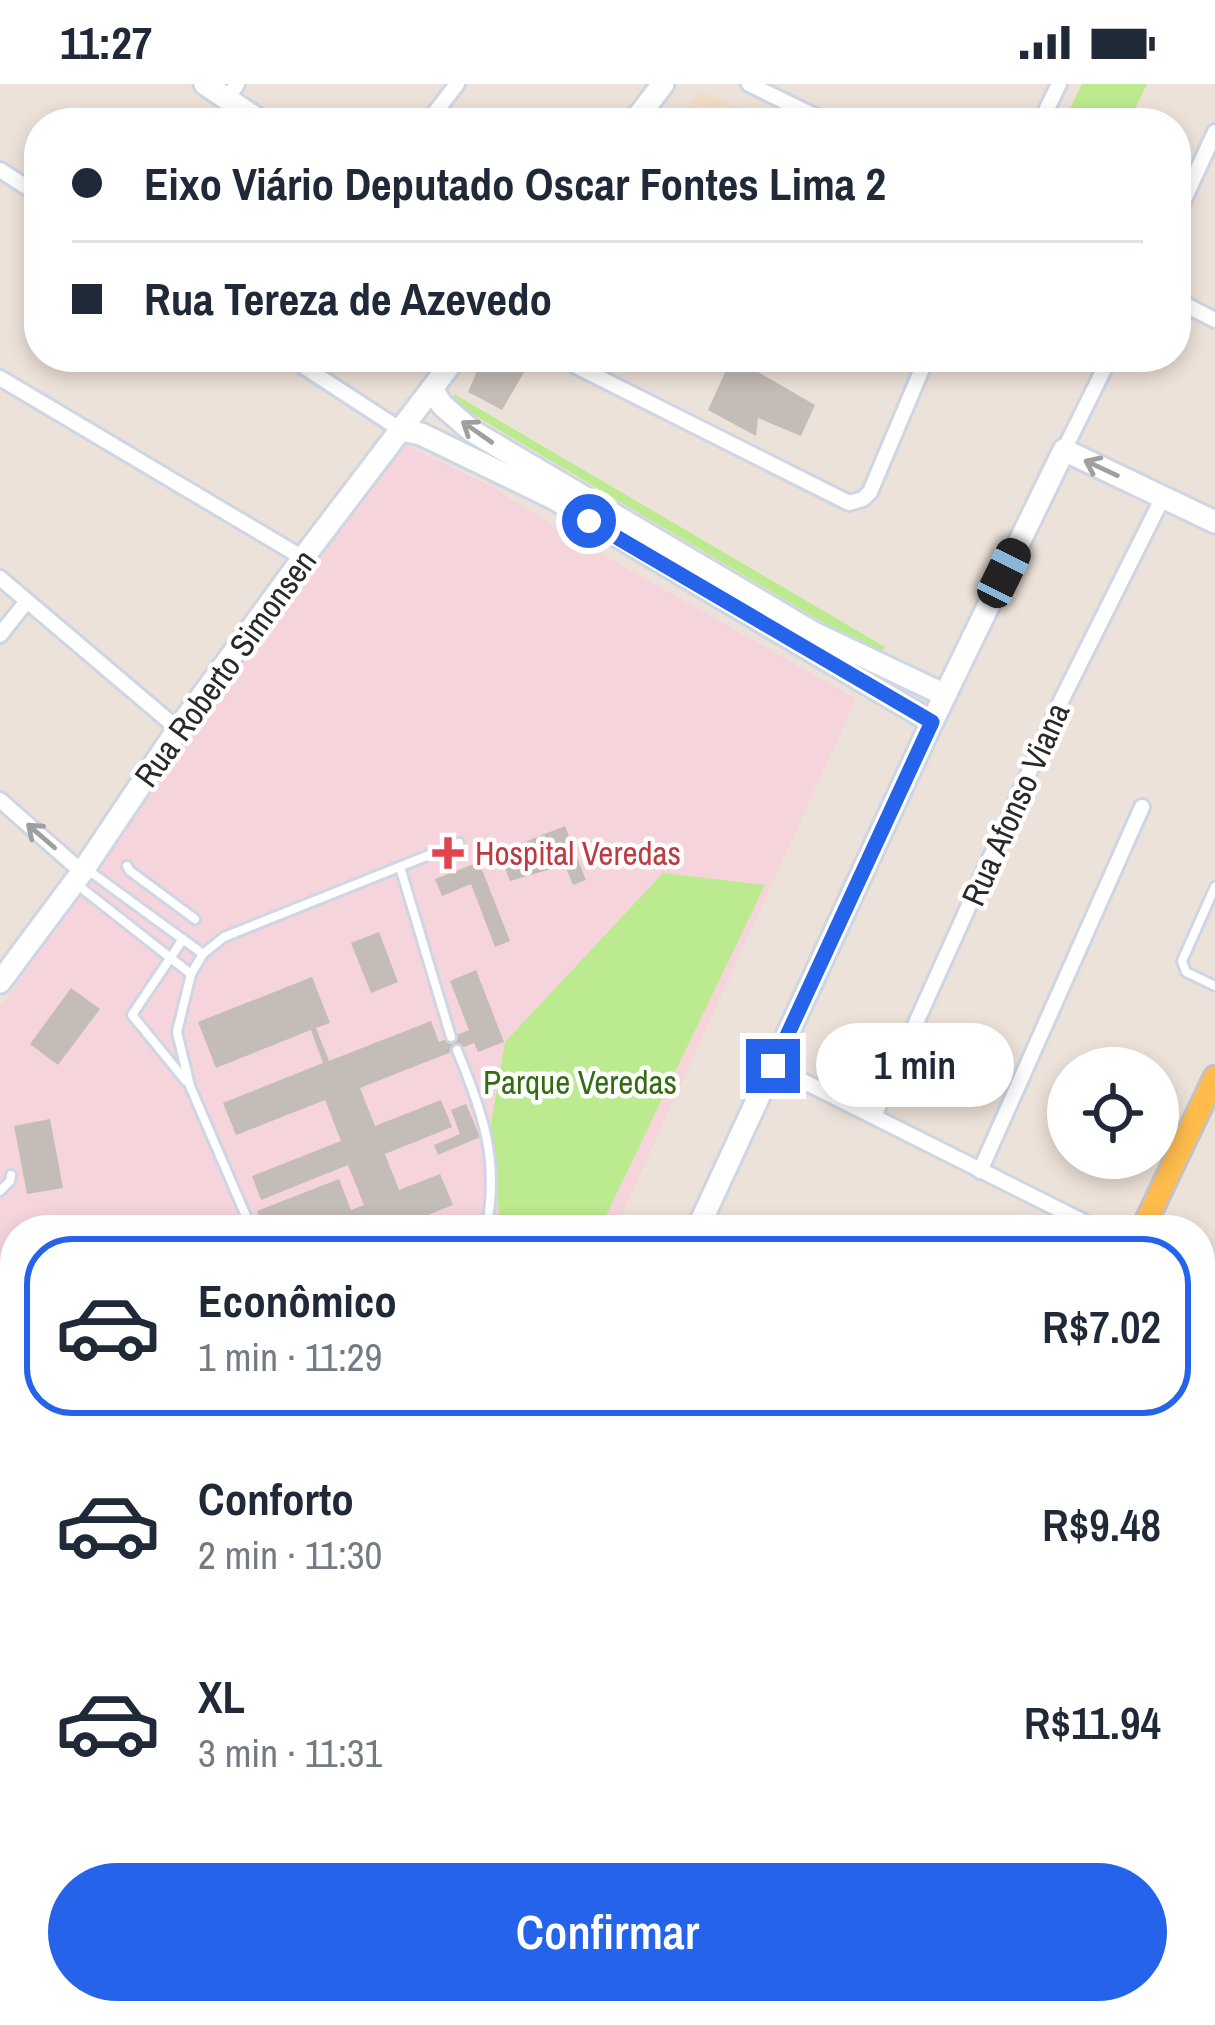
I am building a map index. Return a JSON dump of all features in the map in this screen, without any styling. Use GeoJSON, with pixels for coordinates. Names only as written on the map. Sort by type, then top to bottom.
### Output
{"type":"FeatureCollection","features":[{"type":"Feature","properties":{"kind":"main road"},"geometry":{"type":"LineString","coordinates":[[1149,1215],[1212,1088]]}},
{"type":"Feature","properties":{"kind":"street"},"geometry":{"type":"LineString","coordinates":[[205,84],[232,91]]}},
{"type":"Feature","properties":{"kind":"street"},"geometry":{"type":"LineString","coordinates":[[439,108],[458,84]]}},
{"type":"Feature","properties":{"kind":"street"},"geometry":{"type":"LineString","coordinates":[[646,108],[664,84]]}},
{"type":"Feature","properties":{"kind":"street"},"geometry":{"type":"LineString","coordinates":[[748,84],[798,108]]}},
{"type":"Feature","properties":{"kind":"street"},"geometry":{"type":"LineString","coordinates":[[1191,185],[1214,134]]}},
{"type":"Feature","properties":{"kind":"street"},"geometry":{"type":"LineString","coordinates":[[312,372],[401,430],[431,439],[553,498],[932,722]]}},
{"type":"Feature","properties":{"kind":"street","name":"Rua Roberto Simonsen"},"geometry":{"type":"LineString","coordinates":[[0,982],[302,558],[445,372]]}},
{"type":"Feature","properties":{"kind":"street"},"geometry":{"type":"LineString","coordinates":[[588,372],[843,501],[856,502],[870,492],[921,372]]}},
{"type":"Feature","properties":{"kind":"street"},"geometry":{"type":"LineString","coordinates":[[712,1215],[773,1066],[932,722],[1103,372]]}},
{"type":"Feature","properties":{"kind":"street"},"geometry":{"type":"LineString","coordinates":[[0,378],[302,558]]}},
{"type":"Feature","properties":{"kind":"street"},"geometry":{"type":"LineString","coordinates":[[432,389],[472,431],[814,633],[945,695]]}},
{"type":"Feature","properties":{"kind":"street"},"geometry":{"type":"LineString","coordinates":[[1064,450],[1215,522]]}},
{"type":"Feature","properties":{"kind":"street","name":"Rua Afonso Viana"},"geometry":{"type":"LineString","coordinates":[[874,1116],[1071,681],[1162,497]]}},
{"type":"Feature","properties":{"kind":"street"},"geometry":{"type":"LineString","coordinates":[[0,578],[178,729]]}},
{"type":"Feature","properties":{"kind":"street"},"geometry":{"type":"LineString","coordinates":[[0,635],[27,601]]}},
{"type":"Feature","properties":{"kind":"street"},"geometry":{"type":"LineString","coordinates":[[0,800],[81,874]]}},
{"type":"Feature","properties":{"kind":"street"},"geometry":{"type":"LineString","coordinates":[[980,1172],[1142,807]]}},
{"type":"Feature","properties":{"kind":"street"},"geometry":{"type":"LineString","coordinates":[[773,1066],[1069,1215]]}},
{"type":"Feature","properties":{"kind":"lane"},"geometry":{"type":"LineString","coordinates":[[246,1215],[190,1086],[177,1032],[191,974],[203,954],[224,937],[459,844]]}},
{"type":"Feature","properties":{"kind":"lane"},"geometry":{"type":"LineString","coordinates":[[127,866],[195,919]]}},
{"type":"Feature","properties":{"kind":"lane"},"geometry":{"type":"LineString","coordinates":[[400,867],[451,1037]]}},
{"type":"Feature","properties":{"kind":"lane"},"geometry":{"type":"LineString","coordinates":[[81,874],[203,954]]}},
{"type":"Feature","properties":{"kind":"lane"},"geometry":{"type":"LineString","coordinates":[[81,874],[191,974]]}},
{"type":"Feature","properties":{"kind":"lane"},"geometry":{"type":"LineString","coordinates":[[1215,887],[1182,961],[1186,972],[1215,986]]}},
{"type":"Feature","properties":{"kind":"lane"},"geometry":{"type":"LineString","coordinates":[[183,939],[132,1015],[190,1086]]}},
{"type":"Feature","properties":{"kind":"lane"},"geometry":{"type":"LineString","coordinates":[[457,1050],[485,1124],[493,1198],[489,1215]]}},
{"type":"Feature","properties":{"kind":"lane"},"geometry":{"type":"LineString","coordinates":[[0,1191],[10,1175]]}},
{"type":"Feature","properties":{"kind":"shaded area"},"geometry":{"type":"Polygon","coordinates":[[[700,91],[739,108],[688,108],[700,91]]]}},
{"type":"Feature","properties":{"kind":"shaded area","name":"Hospital Veredas"},"geometry":{"type":"Polygon","coordinates":[[[401,443],[491,486],[856,699],[622,1215],[0,1215],[0,1007],[401,443]]]}},
{"type":"Feature","properties":{"kind":"green space"},"geometry":{"type":"Polygon","coordinates":[[[1082,84],[1147,84],[1135,108],[1070,108],[1082,84]]]}},
{"type":"Feature","properties":{"kind":"green space"},"geometry":{"type":"Polygon","coordinates":[[[454,394],[885,647],[878,655],[452,402],[454,394]]]}},
{"type":"Feature","properties":{"kind":"green space","name":"Parque Veredas"},"geometry":{"type":"Polygon","coordinates":[[[663,873],[765,885],[606,1215],[497,1215],[490,1129],[505,1042],[663,873]]]}},
{"type":"Feature","properties":{"kind":"building"},"geometry":{"type":"Polygon","coordinates":[[[477,372],[524,372],[502,410],[468,392],[477,372]]]}},
{"type":"Feature","properties":{"kind":"building"},"geometry":{"type":"Polygon","coordinates":[[[725,372],[758,372],[815,405],[801,436],[758,418],[756,436],[708,410],[725,372]]]}},
{"type":"Feature","properties":{"kind":"building"},"geometry":{"type":"Polygon","coordinates":[[[565,826],[586,880],[573,885],[563,860],[551,869],[510,881],[499,852],[565,826]]]}},
{"type":"Feature","properties":{"kind":"building"},"geometry":{"type":"Polygon","coordinates":[[[479,862],[510,941],[495,947],[471,884],[442,896],[435,879],[479,862]]]}},
{"type":"Feature","properties":{"kind":"building"},"geometry":{"type":"Polygon","coordinates":[[[379,932],[398,982],[371,993],[351,943],[379,932]]]}},
{"type":"Feature","properties":{"kind":"building","name":"Hospital Veredas"},"geometry":{"type":"Polygon","coordinates":[[[476,970],[504,1042],[478,1052],[474,1043],[360,1088],[375,1126],[441,1100],[452,1127],[385,1154],[399,1190],[440,1174],[453,1205],[428,1215],[259,1215],[257,1211],[339,1179],[351,1210],[364,1205],[348,1165],[261,1200],[252,1176],[341,1141],[325,1100],[236,1135],[223,1103],[323,1063],[311,1030],[216,1068],[198,1022],[312,977],[330,1023],[316,1028],[329,1061],[431,1021],[439,1042],[469,1030],[450,981],[476,970]]]}},
{"type":"Feature","properties":{"kind":"building"},"geometry":{"type":"Polygon","coordinates":[[[71,988],[100,1009],[58,1065],[30,1044],[71,988]]]}},
{"type":"Feature","properties":{"kind":"building"},"geometry":{"type":"Polygon","coordinates":[[[466,1104],[480,1137],[438,1155],[434,1145],[460,1134],[451,1110],[466,1104]]]}},
{"type":"Feature","properties":{"kind":"building"},"geometry":{"type":"Polygon","coordinates":[[[50,1119],[63,1188],[27,1194],[14,1126],[50,1119]]]}},
{"type":"Feature","properties":{"kind":"place","name":"Hospital Veredas"},"geometry":{"type":"Point","coordinates":[448,853]}},
{"type":"Feature","properties":{"kind":"route"},"geometry":{"type":"LineString","coordinates":[[589,521],[932,722],[773,1066]]}}]}
